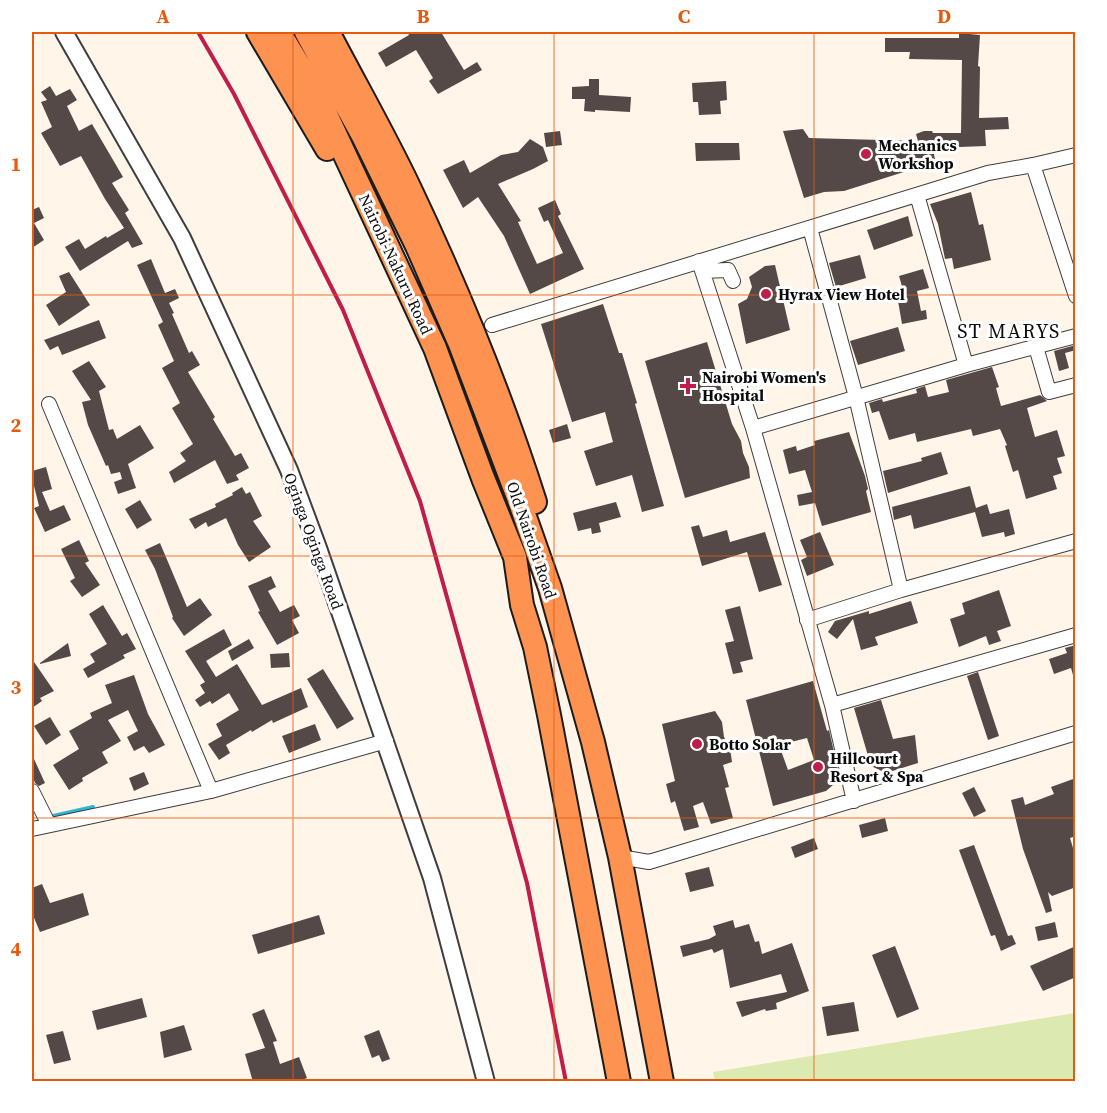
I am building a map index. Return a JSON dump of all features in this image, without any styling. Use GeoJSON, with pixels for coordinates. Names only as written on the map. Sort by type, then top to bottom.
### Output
{"type":"FeatureCollection","features":[{"type":"Feature","properties":{"kind":"highway"},"geometry":{"type":"LineString","coordinates":[[258,32],[317,129],[363,219],[419,344],[480,502],[498,556],[522,605]]}},
{"type":"Feature","properties":{"kind":"highway","name":"Nairobi-Nakuru Road"},"geometry":{"type":"LineString","coordinates":[[279,32],[317,95],[400,271],[435,348],[495,505]]}},
{"type":"Feature","properties":{"kind":"highway","name":"Old Nairobi Road"},"geometry":{"type":"LineString","coordinates":[[306,32],[363,136],[417,246],[460,344],[519,497],[550,588],[593,742],[620,857],[662,1082]]}},
{"type":"Feature","properties":{"kind":"highway"},"geometry":{"type":"LineString","coordinates":[[328,32],[410,188],[459,297],[522,462],[537,509],[545,539],[550,588]]}},
{"type":"Feature","properties":{"kind":"highway","name":"Old Nairobi Road"},"geometry":{"type":"LineString","coordinates":[[495,505],[515,557],[522,605],[535,647],[619,1082]]}},
{"type":"Feature","properties":{"kind":"street","name":"Oginga Oginga Road"},"geometry":{"type":"LineString","coordinates":[[64,32],[182,238],[289,470],[386,741],[432,878],[486,1082]]}},
{"type":"Feature","properties":{"kind":"street"},"geometry":{"type":"LineString","coordinates":[[492,325],[701,266],[810,228],[988,173],[1076,155]]}},
{"type":"Feature","properties":{"kind":"street"},"geometry":{"type":"LineString","coordinates":[[1033,165],[1076,296]]}},
{"type":"Feature","properties":{"kind":"street"},"geometry":{"type":"LineString","coordinates":[[917,195],[966,364]]}},
{"type":"Feature","properties":{"kind":"street"},"geometry":{"type":"LineString","coordinates":[[810,228],[856,397],[901,590]]}},
{"type":"Feature","properties":{"kind":"street"},"geometry":{"type":"LineString","coordinates":[[701,266],[728,270],[733,281]]}},
{"type":"Feature","properties":{"kind":"street"},"geometry":{"type":"LineString","coordinates":[[701,266],[753,428],[832,705],[854,801]]}},
{"type":"Feature","properties":{"kind":"street"},"geometry":{"type":"LineString","coordinates":[[753,428],[966,364],[1076,336]]}},
{"type":"Feature","properties":{"kind":"street"},"geometry":{"type":"LineString","coordinates":[[1036,348],[1049,392],[1076,385]]}},
{"type":"Feature","properties":{"kind":"street"},"geometry":{"type":"LineString","coordinates":[[49,404],[211,792]]}},
{"type":"Feature","properties":{"kind":"street"},"geometry":{"type":"LineString","coordinates":[[807,620],[901,590],[1076,541]]}},
{"type":"Feature","properties":{"kind":"street"},"geometry":{"type":"LineString","coordinates":[[832,705],[1076,635]]}},
{"type":"Feature","properties":{"kind":"street"},"geometry":{"type":"LineString","coordinates":[[620,857],[649,862],[1076,733]]}},
{"type":"Feature","properties":{"kind":"street"},"geometry":{"type":"LineString","coordinates":[[32,829],[211,792],[386,741]]}},
{"type":"Feature","properties":{"kind":"street"},"geometry":{"type":"LineString","coordinates":[[32,791],[50,825]]}},
{"type":"Feature","properties":{"kind":"green space"},"geometry":{"type":"Polygon","coordinates":[[[1075,1013],[1075,1081],[715,1082],[713,1072],[1075,1013]]]}},
{"type":"Feature","properties":{"kind":"building"},"geometry":{"type":"Polygon","coordinates":[[[407,32],[441,32],[464,70],[477,62],[482,70],[438,94],[429,81],[433,78],[416,50],[386,67],[378,53],[409,35],[407,32]]]}},
{"type":"Feature","properties":{"kind":"building"},"geometry":{"type":"Polygon","coordinates":[[[959,33],[980,35],[979,118],[1008,117],[1009,129],[985,130],[986,146],[933,148],[935,160],[909,164],[910,170],[844,191],[824,192],[804,198],[783,131],[803,129],[809,138],[918,141],[916,134],[924,131],[961,133],[962,60],[909,59],[910,52],[885,52],[885,38],[959,38],[959,33]]]}},
{"type":"Feature","properties":{"kind":"building"},"geometry":{"type":"Polygon","coordinates":[[[589,79],[599,79],[599,95],[631,97],[630,112],[584,111],[585,99],[572,99],[572,87],[589,86],[589,79]]]}},
{"type":"Feature","properties":{"kind":"building"},"geometry":{"type":"Polygon","coordinates":[[[726,81],[727,100],[720,101],[721,114],[699,115],[698,102],[693,102],[692,83],[726,81]]]}},
{"type":"Feature","properties":{"kind":"building"},"geometry":{"type":"Polygon","coordinates":[[[50,86],[56,96],[70,89],[77,100],[67,106],[79,131],[92,124],[123,177],[112,183],[129,210],[125,213],[143,244],[132,248],[128,241],[80,271],[65,247],[79,239],[85,249],[124,228],[81,156],[60,166],[41,133],[52,127],[41,102],[47,100],[41,92],[50,86]]]}},
{"type":"Feature","properties":{"kind":"building"},"geometry":{"type":"Polygon","coordinates":[[[560,131],[562,145],[546,147],[544,133],[560,131]]]}},
{"type":"Feature","properties":{"kind":"building"},"geometry":{"type":"Polygon","coordinates":[[[530,139],[543,147],[548,161],[498,184],[521,221],[518,222],[537,264],[563,253],[548,220],[544,222],[538,208],[555,200],[561,214],[558,216],[584,269],[530,294],[504,236],[478,197],[463,208],[443,170],[464,160],[470,173],[501,155],[518,152],[530,139]]]}},
{"type":"Feature","properties":{"kind":"building"},"geometry":{"type":"Polygon","coordinates":[[[695,143],[739,143],[740,160],[696,161],[695,143]]]}},
{"type":"Feature","properties":{"kind":"building"},"geometry":{"type":"Polygon","coordinates":[[[971,192],[979,225],[983,224],[991,260],[954,269],[952,258],[945,259],[938,224],[930,204],[971,192]]]}},
{"type":"Feature","properties":{"kind":"building"},"geometry":{"type":"Polygon","coordinates":[[[39,207],[44,218],[34,223],[44,240],[32,248],[32,210],[39,207]]]}},
{"type":"Feature","properties":{"kind":"building"},"geometry":{"type":"Polygon","coordinates":[[[908,216],[913,236],[874,250],[867,230],[908,216]]]}},
{"type":"Feature","properties":{"kind":"building"},"geometry":{"type":"Polygon","coordinates":[[[860,255],[866,278],[836,287],[829,263],[860,255]]]}},
{"type":"Feature","properties":{"kind":"building"},"geometry":{"type":"Polygon","coordinates":[[[151,259],[165,293],[175,289],[179,298],[169,303],[174,313],[172,314],[189,353],[192,351],[200,365],[188,372],[235,456],[241,453],[249,468],[236,475],[239,480],[227,484],[215,460],[174,483],[169,472],[186,461],[180,453],[193,444],[172,408],[180,403],[162,368],[174,361],[158,325],[163,322],[137,265],[151,259]]]}},
{"type":"Feature","properties":{"kind":"building"},"geometry":{"type":"Polygon","coordinates":[[[775,265],[790,330],[746,344],[738,304],[747,299],[752,287],[749,277],[765,266],[775,265]]]}},
{"type":"Feature","properties":{"kind":"building"},"geometry":{"type":"Polygon","coordinates":[[[923,269],[929,288],[917,291],[921,311],[926,310],[927,319],[902,324],[898,301],[906,300],[899,276],[923,269]]]}},
{"type":"Feature","properties":{"kind":"building"},"geometry":{"type":"Polygon","coordinates":[[[69,272],[90,305],[59,326],[46,305],[66,292],[59,276],[69,272]]]}},
{"type":"Feature","properties":{"kind":"building"},"geometry":{"type":"Polygon","coordinates":[[[603,304],[619,353],[622,353],[664,506],[642,512],[632,475],[596,486],[584,451],[613,442],[605,412],[572,422],[541,324],[603,304]]]}},
{"type":"Feature","properties":{"kind":"building"},"geometry":{"type":"Polygon","coordinates":[[[99,320],[106,338],[62,355],[58,346],[50,350],[44,340],[99,320]]]}},
{"type":"Feature","properties":{"kind":"building"},"geometry":{"type":"Polygon","coordinates":[[[898,327],[905,351],[858,365],[850,341],[898,327]]]}},
{"type":"Feature","properties":{"kind":"building"},"geometry":{"type":"Polygon","coordinates":[[[707,342],[732,424],[741,441],[750,478],[685,498],[645,361],[707,342]]]}},
{"type":"Feature","properties":{"kind":"building"},"geometry":{"type":"Polygon","coordinates":[[[1076,345],[1076,350],[1065,353],[1069,368],[1059,371],[1054,351],[1076,345]]]}},
{"type":"Feature","properties":{"kind":"building"},"geometry":{"type":"Polygon","coordinates":[[[89,361],[106,387],[99,391],[109,430],[113,429],[117,439],[140,425],[154,448],[128,464],[136,488],[118,494],[114,482],[122,479],[120,472],[111,474],[108,465],[106,466],[88,425],[82,402],[91,400],[72,371],[89,361]]]}},
{"type":"Feature","properties":{"kind":"building"},"geometry":{"type":"Polygon","coordinates":[[[992,367],[999,387],[996,388],[1001,406],[1040,395],[1047,401],[1027,408],[1035,437],[1057,430],[1065,456],[1057,458],[1062,473],[1053,476],[1057,489],[1026,499],[1018,470],[1013,472],[1005,446],[1007,445],[1000,429],[973,436],[971,429],[917,442],[915,433],[889,440],[879,411],[872,413],[869,403],[882,399],[883,402],[917,393],[916,389],[925,386],[928,397],[949,392],[946,380],[992,367]]]}},
{"type":"Feature","properties":{"kind":"building"},"geometry":{"type":"Polygon","coordinates":[[[567,424],[571,438],[553,443],[549,430],[567,424]]]}},
{"type":"Feature","properties":{"kind":"building"},"geometry":{"type":"Polygon","coordinates":[[[849,432],[865,476],[871,512],[822,526],[815,503],[799,506],[797,495],[812,492],[805,470],[789,474],[783,450],[796,446],[797,451],[815,445],[814,441],[849,432]]]}},
{"type":"Feature","properties":{"kind":"building"},"geometry":{"type":"Polygon","coordinates":[[[941,452],[948,474],[888,493],[883,471],[922,461],[921,458],[941,452]]]}},
{"type":"Feature","properties":{"kind":"building"},"geometry":{"type":"Polygon","coordinates":[[[46,467],[52,489],[42,492],[50,511],[64,505],[71,520],[45,532],[34,508],[39,506],[32,471],[46,467]]]}},
{"type":"Feature","properties":{"kind":"building"},"geometry":{"type":"Polygon","coordinates":[[[970,486],[976,508],[987,504],[990,514],[1009,509],[1015,534],[1005,537],[1004,532],[982,537],[975,512],[914,529],[911,515],[894,520],[892,507],[970,486]]]}},
{"type":"Feature","properties":{"kind":"building"},"geometry":{"type":"Polygon","coordinates":[[[242,487],[246,494],[250,492],[262,516],[253,521],[271,547],[249,562],[238,545],[226,518],[208,527],[206,522],[195,529],[189,519],[216,507],[215,504],[233,495],[232,493],[242,487]]]}},
{"type":"Feature","properties":{"kind":"building"},"geometry":{"type":"Polygon","coordinates":[[[140,500],[152,520],[137,529],[125,509],[140,500]]]}},
{"type":"Feature","properties":{"kind":"building"},"geometry":{"type":"Polygon","coordinates":[[[616,502],[621,517],[599,523],[601,532],[592,534],[591,528],[578,531],[573,513],[616,502]]]}},
{"type":"Feature","properties":{"kind":"building"},"geometry":{"type":"Polygon","coordinates":[[[699,525],[703,537],[727,530],[730,542],[765,532],[782,585],[759,592],[747,552],[702,566],[691,527],[699,525]]]}},
{"type":"Feature","properties":{"kind":"building"},"geometry":{"type":"Polygon","coordinates":[[[820,532],[834,565],[807,576],[801,560],[807,557],[800,540],[820,532]]]}},
{"type":"Feature","properties":{"kind":"building"},"geometry":{"type":"Polygon","coordinates":[[[79,540],[89,561],[85,563],[100,585],[82,597],[70,581],[75,578],[61,549],[79,540]]]}},
{"type":"Feature","properties":{"kind":"building"},"geometry":{"type":"Polygon","coordinates":[[[160,543],[187,607],[200,598],[212,615],[184,636],[172,618],[155,569],[145,550],[160,543]]]}},
{"type":"Feature","properties":{"kind":"building"},"geometry":{"type":"Polygon","coordinates":[[[271,576],[276,587],[268,591],[280,612],[294,605],[300,616],[292,620],[299,633],[277,645],[258,612],[260,611],[248,586],[271,576]]]}},
{"type":"Feature","properties":{"kind":"building"},"geometry":{"type":"Polygon","coordinates":[[[999,590],[1011,626],[997,631],[1001,641],[989,645],[986,636],[959,647],[950,619],[965,614],[962,603],[999,590]]]}},
{"type":"Feature","properties":{"kind":"building"},"geometry":{"type":"Polygon","coordinates":[[[911,601],[918,623],[875,637],[878,645],[861,650],[853,619],[837,639],[828,632],[835,621],[869,611],[869,614],[911,601]]]}},
{"type":"Feature","properties":{"kind":"building"},"geometry":{"type":"Polygon","coordinates":[[[103,605],[122,636],[127,633],[136,649],[123,655],[125,658],[88,678],[83,669],[95,662],[90,654],[107,644],[89,614],[103,605]]]}},
{"type":"Feature","properties":{"kind":"building"},"geometry":{"type":"Polygon","coordinates":[[[740,606],[753,659],[740,662],[743,672],[733,674],[725,643],[734,641],[725,610],[740,606]]]}},
{"type":"Feature","properties":{"kind":"building"},"geometry":{"type":"Polygon","coordinates":[[[224,629],[232,645],[206,661],[216,677],[237,664],[262,705],[301,688],[308,707],[273,723],[272,720],[252,732],[251,730],[226,745],[230,753],[219,760],[208,744],[222,736],[216,724],[239,710],[229,693],[212,704],[210,701],[200,707],[195,700],[205,693],[200,685],[205,682],[185,651],[224,629]]]}},
{"type":"Feature","properties":{"kind":"building"},"geometry":{"type":"Polygon","coordinates":[[[249,639],[254,648],[232,661],[228,651],[249,639]]]}},
{"type":"Feature","properties":{"kind":"building"},"geometry":{"type":"Polygon","coordinates":[[[68,643],[71,656],[40,664],[40,663],[68,643]]]}},
{"type":"Feature","properties":{"kind":"building"},"geometry":{"type":"Polygon","coordinates":[[[1076,645],[1076,674],[1073,675],[1071,668],[1054,674],[1049,659],[1067,653],[1065,648],[1076,645]]]}},
{"type":"Feature","properties":{"kind":"building"},"geometry":{"type":"Polygon","coordinates":[[[289,653],[290,667],[271,668],[270,654],[289,653]]]}},
{"type":"Feature","properties":{"kind":"building"},"geometry":{"type":"Polygon","coordinates":[[[32,659],[54,691],[40,698],[42,701],[32,708],[32,659]]]}},
{"type":"Feature","properties":{"kind":"building"},"geometry":{"type":"Polygon","coordinates":[[[323,669],[354,719],[337,729],[307,679],[323,669]]]}},
{"type":"Feature","properties":{"kind":"building"},"geometry":{"type":"Polygon","coordinates":[[[978,672],[999,736],[988,740],[967,676],[978,672]]]}},
{"type":"Feature","properties":{"kind":"building"},"geometry":{"type":"Polygon","coordinates":[[[134,675],[148,714],[165,745],[149,753],[144,746],[134,751],[127,737],[138,731],[128,710],[108,720],[121,741],[102,752],[108,763],[82,778],[83,781],[69,790],[53,765],[79,749],[69,731],[92,718],[90,713],[112,703],[105,685],[134,675]]]}},
{"type":"Feature","properties":{"kind":"building"},"geometry":{"type":"Polygon","coordinates":[[[813,681],[827,731],[829,730],[839,774],[833,785],[826,791],[773,806],[746,700],[813,681]],[[807,738],[779,745],[788,770],[814,760],[807,738]]]}},
{"type":"Feature","properties":{"kind":"building"},"geometry":{"type":"Polygon","coordinates":[[[881,700],[893,739],[915,735],[918,763],[886,773],[871,766],[854,708],[881,700]]]}},
{"type":"Feature","properties":{"kind":"building"},"geometry":{"type":"Polygon","coordinates":[[[715,711],[722,722],[724,737],[730,748],[732,762],[723,765],[729,787],[725,788],[733,818],[711,824],[703,802],[693,806],[699,827],[684,831],[675,801],[671,803],[666,784],[675,781],[662,724],[715,711]]]}},
{"type":"Feature","properties":{"kind":"building"},"geometry":{"type":"Polygon","coordinates":[[[50,717],[61,735],[46,745],[34,726],[50,717]]]}},
{"type":"Feature","properties":{"kind":"building"},"geometry":{"type":"Polygon","coordinates":[[[315,724],[321,740],[289,753],[282,736],[315,724]]]}},
{"type":"Feature","properties":{"kind":"building"},"geometry":{"type":"Polygon","coordinates":[[[34,759],[45,783],[39,786],[35,783],[32,774],[32,760],[34,759]]]}},
{"type":"Feature","properties":{"kind":"building"},"geometry":{"type":"Polygon","coordinates":[[[144,772],[149,784],[134,791],[129,778],[144,772]]]}},
{"type":"Feature","properties":{"kind":"building"},"geometry":{"type":"Polygon","coordinates":[[[1076,778],[1076,836],[1070,838],[1076,858],[1076,887],[1052,896],[1048,892],[1052,911],[1046,913],[1023,849],[1011,800],[1023,797],[1025,805],[1054,794],[1051,787],[1076,778]]]}},
{"type":"Feature","properties":{"kind":"building"},"geometry":{"type":"Polygon","coordinates":[[[974,787],[986,811],[974,817],[962,793],[974,787]]]}},
{"type":"Feature","properties":{"kind":"building"},"geometry":{"type":"Polygon","coordinates":[[[885,818],[888,831],[862,838],[859,825],[885,818]]]}},
{"type":"Feature","properties":{"kind":"building"},"geometry":{"type":"Polygon","coordinates":[[[814,838],[818,849],[795,858],[791,847],[814,838]]]}},
{"type":"Feature","properties":{"kind":"building"},"geometry":{"type":"Polygon","coordinates":[[[974,845],[1008,936],[1012,935],[1016,944],[1001,951],[995,935],[991,936],[959,850],[974,845]]]}},
{"type":"Feature","properties":{"kind":"building"},"geometry":{"type":"Polygon","coordinates":[[[709,867],[714,886],[690,892],[685,873],[709,867]]]}},
{"type":"Feature","properties":{"kind":"building"},"geometry":{"type":"Polygon","coordinates":[[[42,884],[50,903],[83,893],[89,915],[40,932],[32,913],[32,888],[42,884]]]}},
{"type":"Feature","properties":{"kind":"building"},"geometry":{"type":"Polygon","coordinates":[[[319,915],[325,934],[258,954],[252,935],[319,915]]]}},
{"type":"Feature","properties":{"kind":"building"},"geometry":{"type":"Polygon","coordinates":[[[733,920],[735,928],[749,924],[755,942],[759,941],[762,954],[792,943],[809,991],[776,1003],[777,1009],[766,1011],[765,1009],[742,1017],[736,1002],[787,992],[781,974],[730,988],[723,949],[714,953],[712,949],[683,957],[680,946],[709,939],[716,935],[713,926],[733,920]]]}},
{"type":"Feature","properties":{"kind":"building"},"geometry":{"type":"Polygon","coordinates":[[[1055,922],[1058,937],[1038,941],[1035,927],[1055,922]]]}},
{"type":"Feature","properties":{"kind":"building"},"geometry":{"type":"Polygon","coordinates":[[[895,946],[919,1009],[897,1018],[872,955],[895,946]]]}},
{"type":"Feature","properties":{"kind":"building"},"geometry":{"type":"Polygon","coordinates":[[[1076,946],[1076,977],[1043,991],[1030,966],[1076,946]]]}},
{"type":"Feature","properties":{"kind":"building"},"geometry":{"type":"Polygon","coordinates":[[[142,998],[147,1017],[97,1030],[92,1011],[142,998]]]}},
{"type":"Feature","properties":{"kind":"building"},"geometry":{"type":"Polygon","coordinates":[[[854,1002],[859,1031],[827,1036],[822,1007],[854,1002]]]}},
{"type":"Feature","properties":{"kind":"building"},"geometry":{"type":"Polygon","coordinates":[[[264,1009],[277,1041],[273,1042],[280,1064],[299,1057],[307,1078],[296,1082],[253,1082],[245,1054],[265,1048],[252,1014],[264,1009]]]}},
{"type":"Feature","properties":{"kind":"building"},"geometry":{"type":"Polygon","coordinates":[[[184,1025],[192,1050],[164,1058],[160,1032],[184,1025]]]}},
{"type":"Feature","properties":{"kind":"building"},"geometry":{"type":"Polygon","coordinates":[[[379,1030],[390,1059],[382,1062],[379,1055],[372,1058],[364,1036],[379,1030]]]}},
{"type":"Feature","properties":{"kind":"building"},"geometry":{"type":"Polygon","coordinates":[[[63,1031],[71,1060],[54,1064],[46,1035],[63,1031]]]}},
{"type":"Feature","properties":{"kind":"waterway"},"geometry":{"type":"LineString","coordinates":[[49,817],[93,807]]}},
{"type":"Feature","properties":{"kind":"railway"},"geometry":{"type":"LineString","coordinates":[[198,32],[234,94],[343,310],[420,501],[527,883],[566,1082]]}},
{"type":"Feature","properties":{"kind":"place","name":"Mechanics Workshop"},"geometry":{"type":"Point","coordinates":[866,154]}},
{"type":"Feature","properties":{"kind":"place","name":"Hyrax View Hotel"},"geometry":{"type":"Point","coordinates":[766,294]}},
{"type":"Feature","properties":{"kind":"place","name":"Nairobi Women's Hospital"},"geometry":{"type":"Point","coordinates":[688,386]}},
{"type":"Feature","properties":{"kind":"place","name":"Botto Solar"},"geometry":{"type":"Point","coordinates":[697,744]}},
{"type":"Feature","properties":{"kind":"place","name":"Hillcourt Resort & Spa"},"geometry":{"type":"Point","coordinates":[818,767]}},
{"type":"Feature","properties":{"kind":"district","name":"ST MARYS"},"geometry":{"type":"Point","coordinates":[1009,331]}}]}
